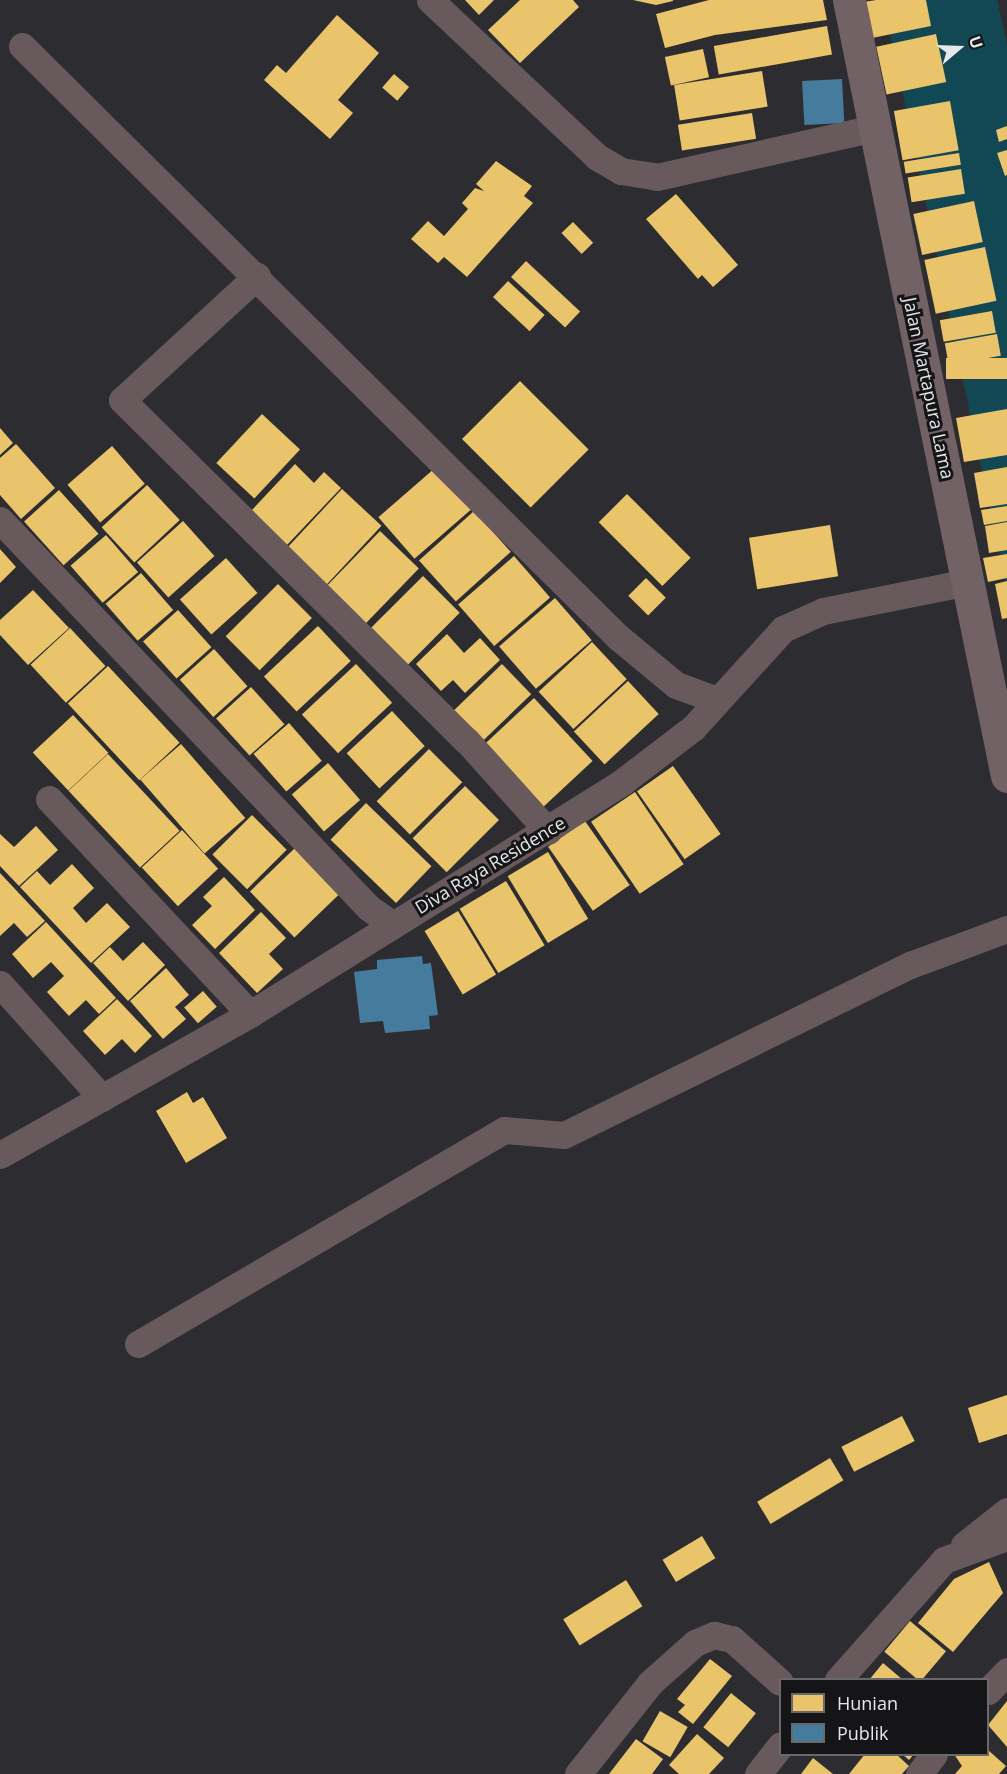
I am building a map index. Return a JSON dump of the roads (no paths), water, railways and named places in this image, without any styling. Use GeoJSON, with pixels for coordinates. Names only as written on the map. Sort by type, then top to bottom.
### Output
{"type":"FeatureCollection","features":[{"type":"Feature","properties":{"kind":"main road","name":"Jalan Martapura Lama"},"geometry":{"type":"LineString","coordinates":[[849,0],[1007,776]]}},
{"type":"Feature","properties":{"kind":"street"},"geometry":{"type":"LineString","coordinates":[[430,0],[597,157],[621,171],[657,177],[875,128]]}},
{"type":"Feature","properties":{"kind":"street"},"geometry":{"type":"LineString","coordinates":[[22,46],[257,276],[618,637],[676,685],[717,700]]}},
{"type":"Feature","properties":{"kind":"street"},"geometry":{"type":"LineString","coordinates":[[257,276],[122,400],[467,741],[548,831]]}},
{"type":"Feature","properties":{"kind":"street"},"geometry":{"type":"LineString","coordinates":[[0,520],[369,908],[392,924]]}},
{"type":"Feature","properties":{"kind":"street","name":"Diva Raya Residence"},"geometry":{"type":"LineString","coordinates":[[0,1155],[250,1014],[392,924],[548,831],[693,728],[783,629],[823,611],[968,582]]}},
{"type":"Feature","properties":{"kind":"street"},"geometry":{"type":"LineString","coordinates":[[49,799],[250,1014]]}},
{"type":"Feature","properties":{"kind":"street"},"geometry":{"type":"LineString","coordinates":[[138,1344],[504,1130],[564,1135],[910,965],[1007,929]]}},
{"type":"Feature","properties":{"kind":"street"},"geometry":{"type":"LineString","coordinates":[[0,984],[102,1098]]}},
{"type":"Feature","properties":{"kind":"street"},"geometry":{"type":"LineString","coordinates":[[840,1678],[944,1560],[1007,1511]]}},
{"type":"Feature","properties":{"kind":"street"},"geometry":{"type":"LineString","coordinates":[[944,1560],[1007,1537]]}},
{"type":"Feature","properties":{"kind":"street"},"geometry":{"type":"LineString","coordinates":[[578,1774],[650,1683],[694,1643],[714,1635],[732,1639],[779,1681]]}},
{"type":"Feature","properties":{"kind":"street"},"geometry":{"type":"LineString","coordinates":[[989,1689],[1007,1671]]}},
{"type":"Feature","properties":{"kind":"street"},"geometry":{"type":"LineString","coordinates":[[758,1774],[779,1747]]}},
{"type":"Feature","properties":{"kind":"street"},"geometry":{"type":"LineString","coordinates":[[919,1774],[933,1756]]}},
{"type":"Feature","properties":{"kind":"water"},"geometry":{"type":"Polygon","coordinates":[[[883,0],[997,0],[1007,44],[1007,589],[883,0]]]}}]}
